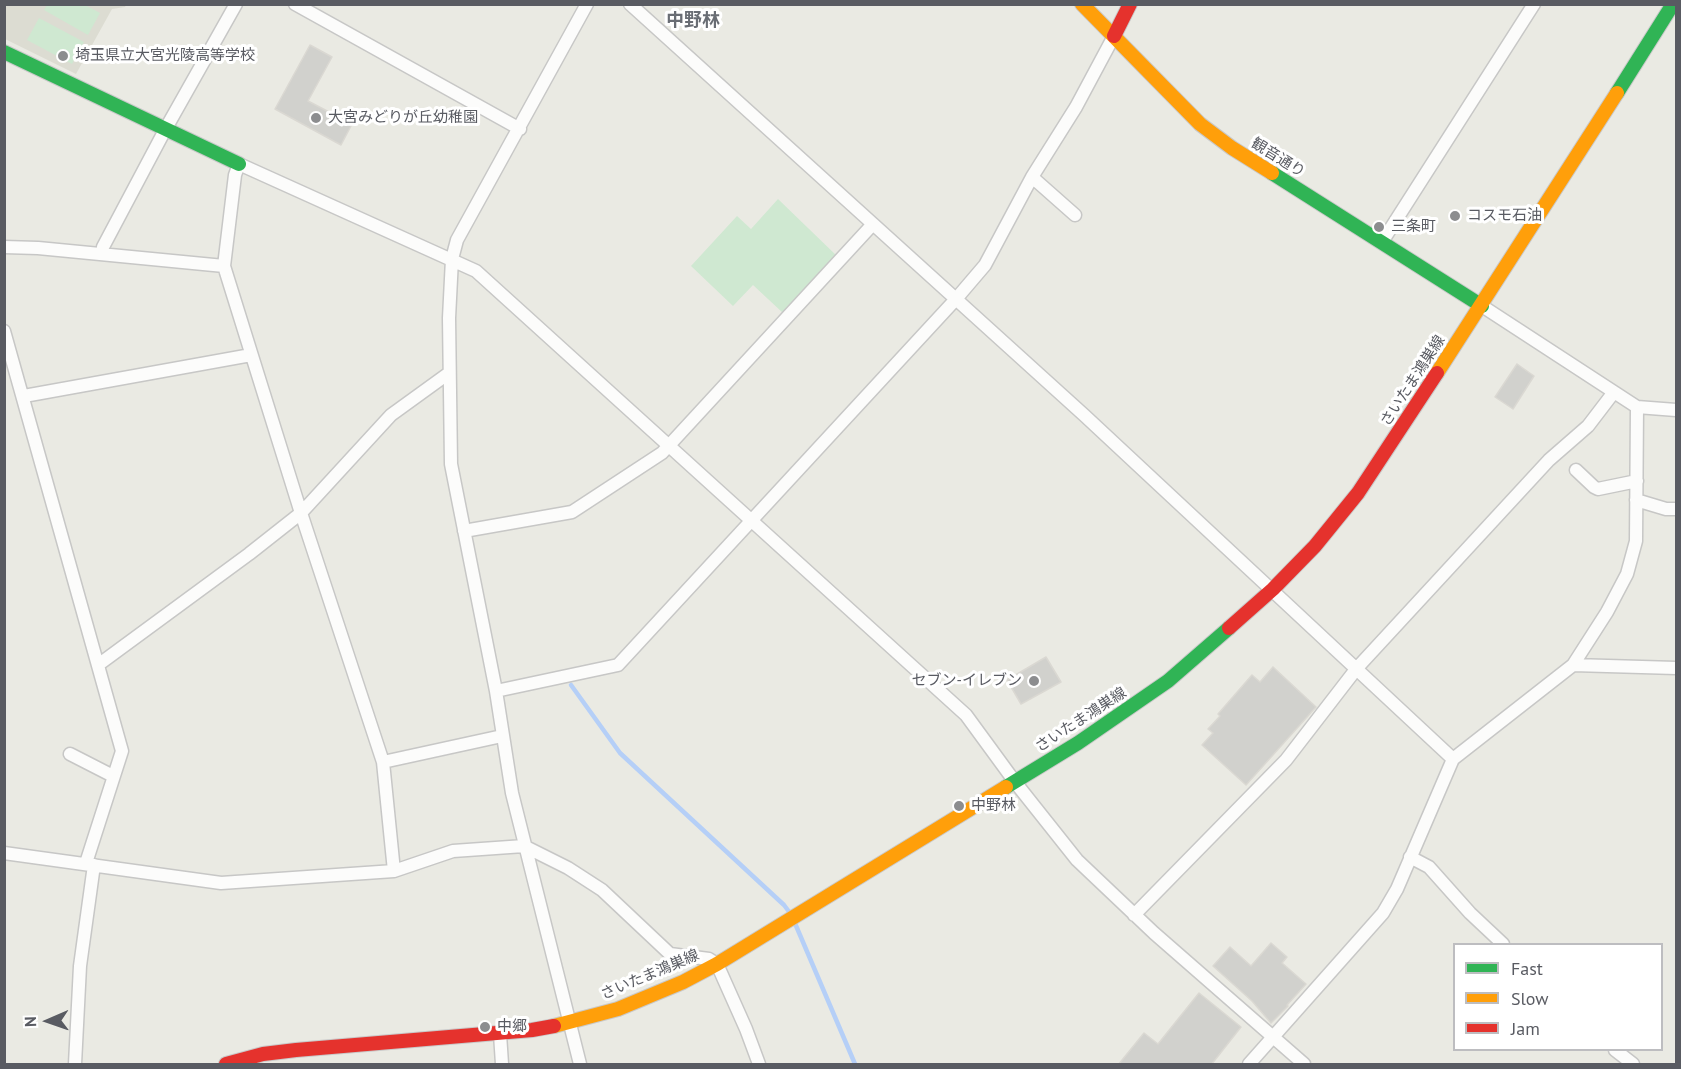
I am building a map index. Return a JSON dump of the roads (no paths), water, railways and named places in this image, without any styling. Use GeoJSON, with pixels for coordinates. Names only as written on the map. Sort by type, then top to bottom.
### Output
{"type":"FeatureCollection","features":[{"type":"Feature","properties":{"kind":"main road","name":"観音通り"},"geometry":{"type":"LineString","coordinates":[[1082,4],[1200,124],[1232,148],[1482,306]]}},
{"type":"Feature","properties":{"kind":"main road"},"geometry":{"type":"LineString","coordinates":[[1114,36],[1130,4]]}},
{"type":"Feature","properties":{"kind":"main road","name":"さいたま鴻巣線"},"geometry":{"type":"LineString","coordinates":[[226,1065],[263,1054],[500,1034],[570,1023],[651,996],[717,964],[1078,743],[1168,681],[1273,589],[1315,546],[1358,493],[1672,13]]}},
{"type":"Feature","properties":{"kind":"main road"},"geometry":{"type":"LineString","coordinates":[[4,52],[239,164]]}},
{"type":"Feature","properties":{"kind":"street"},"geometry":{"type":"LineString","coordinates":[[102,254],[103,247],[165,130],[236,4]]}},
{"type":"Feature","properties":{"kind":"street"},"geometry":{"type":"LineString","coordinates":[[295,4],[520,129]]}},
{"type":"Feature","properties":{"kind":"street"},"geometry":{"type":"LineString","coordinates":[[578,1064],[570,1023],[524,846],[451,464],[449,318],[452,259],[457,240],[587,4]]}},
{"type":"Feature","properties":{"kind":"street"},"geometry":{"type":"LineString","coordinates":[[630,4],[1273,589],[1454,759]]}},
{"type":"Feature","properties":{"kind":"street"},"geometry":{"type":"LineString","coordinates":[[1382,242],[1534,4]]}},
{"type":"Feature","properties":{"kind":"street"},"geometry":{"type":"LineString","coordinates":[[496,691],[618,665],[985,265],[1032,177],[1076,107],[1114,36]]}},
{"type":"Feature","properties":{"kind":"street"},"geometry":{"type":"LineString","coordinates":[[394,871],[383,762],[301,513],[224,266],[235,175],[239,164],[476,271],[966,715],[1015,782],[1077,860],[1134,915],[1304,1065]]}},
{"type":"Feature","properties":{"kind":"street"},"geometry":{"type":"LineString","coordinates":[[1032,177],[1075,215]]}},
{"type":"Feature","properties":{"kind":"street"},"geometry":{"type":"LineString","coordinates":[[464,531],[572,512],[662,453],[873,224]]}},
{"type":"Feature","properties":{"kind":"street"},"geometry":{"type":"LineString","coordinates":[[4,247],[224,266]]}},
{"type":"Feature","properties":{"kind":"street"},"geometry":{"type":"LineString","coordinates":[[1482,306],[1637,407],[1677,411]]}},
{"type":"Feature","properties":{"kind":"street"},"geometry":{"type":"LineString","coordinates":[[4,331],[122,751],[112,776],[90,864],[79,976],[75,1065]]}},
{"type":"Feature","properties":{"kind":"street"},"geometry":{"type":"LineString","coordinates":[[24,396],[251,355]]}},
{"type":"Feature","properties":{"kind":"street"},"geometry":{"type":"LineString","coordinates":[[98,664],[249,554],[301,513],[391,415],[449,374]]}},
{"type":"Feature","properties":{"kind":"street"},"geometry":{"type":"LineString","coordinates":[[1134,915],[1286,760],[1357,668],[1549,460],[1588,426],[1614,392]]}},
{"type":"Feature","properties":{"kind":"street"},"geometry":{"type":"LineString","coordinates":[[1249,1065],[1383,914],[1397,889],[1454,759],[1573,666],[1607,612],[1627,574],[1636,541],[1637,407]]}},
{"type":"Feature","properties":{"kind":"street"},"geometry":{"type":"LineString","coordinates":[[1576,470],[1598,489],[1637,481]]}},
{"type":"Feature","properties":{"kind":"street"},"geometry":{"type":"LineString","coordinates":[[1636,500],[1666,509],[1677,509]]}},
{"type":"Feature","properties":{"kind":"street"},"geometry":{"type":"LineString","coordinates":[[1573,666],[1677,668]]}},
{"type":"Feature","properties":{"kind":"street"},"geometry":{"type":"LineString","coordinates":[[383,762],[502,736]]}},
{"type":"Feature","properties":{"kind":"street"},"geometry":{"type":"LineString","coordinates":[[70,754],[112,776]]}},
{"type":"Feature","properties":{"kind":"street"},"geometry":{"type":"LineString","coordinates":[[4,853],[220,883],[394,871],[453,851],[524,846],[568,868],[602,890],[670,954],[709,959],[717,964],[746,1029],[759,1065]]}},
{"type":"Feature","properties":{"kind":"street"},"geometry":{"type":"LineString","coordinates":[[1410,857],[1429,867],[1470,913],[1501,943]]}},
{"type":"Feature","properties":{"kind":"street"},"geometry":{"type":"LineString","coordinates":[[500,1034],[502,1065]]}},
{"type":"Feature","properties":{"kind":"street"},"geometry":{"type":"LineString","coordinates":[[1616,1051],[1633,1065]]}},
{"type":"Feature","properties":{"kind":"waterway"},"geometry":{"type":"LineString","coordinates":[[571,685],[620,753],[790,913]]}},
{"type":"Feature","properties":{"kind":"waterway"},"geometry":{"type":"LineString","coordinates":[[794,921],[855,1064]]}},
{"type":"Feature","properties":{"kind":"place","name":"埼玉県立大宮光陵高等学校"},"geometry":{"type":"Point","coordinates":[63,56]}},
{"type":"Feature","properties":{"kind":"place","name":"大宮みどりが丘幼稚園"},"geometry":{"type":"Point","coordinates":[316,118]}},
{"type":"Feature","properties":{"kind":"place","name":"コスモ石油"},"geometry":{"type":"Point","coordinates":[1455,216]}},
{"type":"Feature","properties":{"kind":"place","name":"三条町"},"geometry":{"type":"Point","coordinates":[1379,227]}},
{"type":"Feature","properties":{"kind":"place","name":"セブン-イレブン"},"geometry":{"type":"Point","coordinates":[1034,681]}},
{"type":"Feature","properties":{"kind":"place","name":"中野林"},"geometry":{"type":"Point","coordinates":[959,806]}},
{"type":"Feature","properties":{"kind":"place","name":"中郷"},"geometry":{"type":"Point","coordinates":[485,1027]}},
{"type":"Feature","properties":{"kind":"district","name":"中野林"},"geometry":{"type":"Point","coordinates":[693,21]}}]}
